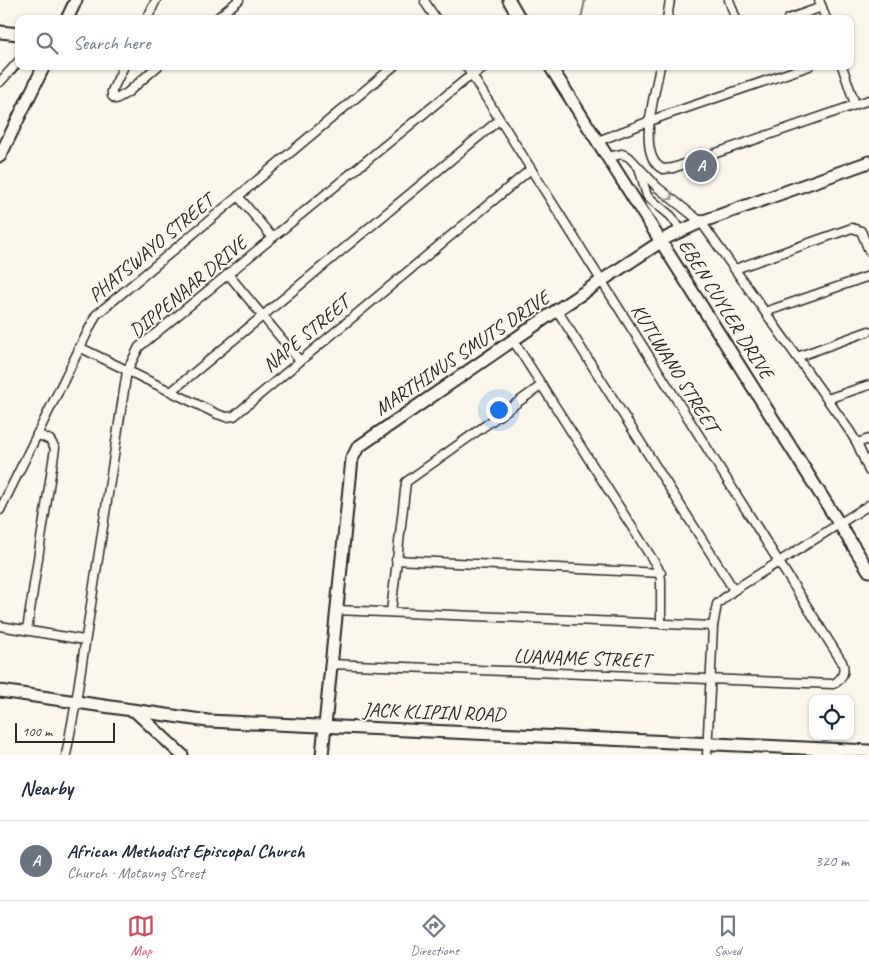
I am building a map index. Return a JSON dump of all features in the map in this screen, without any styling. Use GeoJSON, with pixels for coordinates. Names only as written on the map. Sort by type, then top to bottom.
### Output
{"type":"FeatureCollection","features":[{"type":"Feature","properties":{"kind":"street"},"geometry":{"type":"LineString","coordinates":[[69,15],[76,0]]}},
{"type":"Feature","properties":{"kind":"street"},"geometry":{"type":"LineString","coordinates":[[149,15],[156,0]]}},
{"type":"Feature","properties":{"kind":"street"},"geometry":{"type":"LineString","coordinates":[[221,15],[239,0]]}},
{"type":"Feature","properties":{"kind":"street"},"geometry":{"type":"LineString","coordinates":[[508,0],[517,15]]}},
{"type":"Feature","properties":{"kind":"street"},"geometry":{"type":"LineString","coordinates":[[668,15],[670,0]]}},
{"type":"Feature","properties":{"kind":"street"},"geometry":{"type":"LineString","coordinates":[[729,0],[735,15]]}},
{"type":"Feature","properties":{"kind":"street"},"geometry":{"type":"LineString","coordinates":[[425,2],[433,15]]}},
{"type":"Feature","properties":{"kind":"street"},"geometry":{"type":"LineString","coordinates":[[797,15],[821,4]]}},
{"type":"Feature","properties":{"kind":"street"},"geometry":{"type":"LineString","coordinates":[[0,32],[15,34]]}},
{"type":"Feature","properties":{"kind":"street"},"geometry":{"type":"LineString","coordinates":[[0,82],[15,65]]}},
{"type":"Feature","properties":{"kind":"street"},"geometry":{"type":"LineString","coordinates":[[0,156],[42,70]]}},
{"type":"Feature","properties":{"kind":"street"},"geometry":{"type":"LineString","coordinates":[[122,70],[112,91],[114,98],[119,99],[152,70]]}},
{"type":"Feature","properties":{"kind":"street","name":"PHATSWAYO STREET"},"geometry":{"type":"LineString","coordinates":[[0,510],[91,324],[100,311],[389,70]]}},
{"type":"Feature","properties":{"kind":"street","name":"KUTLWANO STREET"},"geometry":{"type":"LineString","coordinates":[[468,70],[498,120],[843,665],[840,680],[833,684]]}},
{"type":"Feature","properties":{"kind":"street","name":"DIPPENAAR DRIVE"},"geometry":{"type":"LineString","coordinates":[[66,755],[76,702],[84,640],[127,371],[132,357],[139,347],[272,237],[481,70]]}},
{"type":"Feature","properties":{"kind":"street","name":"EBEN CUYLER DRIVE"},"geometry":{"type":"LineString","coordinates":[[553,70],[869,571]]}},
{"type":"Feature","properties":{"kind":"street"},"geometry":{"type":"LineString","coordinates":[[659,70],[648,143],[650,152],[658,166],[667,169],[869,100]]}},
{"type":"Feature","properties":{"kind":"street"},"geometry":{"type":"LineString","coordinates":[[598,142],[651,120],[797,70]]}},
{"type":"Feature","properties":{"kind":"street"},"geometry":{"type":"LineString","coordinates":[[843,70],[856,104]]}},
{"type":"Feature","properties":{"kind":"street"},"geometry":{"type":"LineString","coordinates":[[172,391],[498,120]]}},
{"type":"Feature","properties":{"kind":"street"},"geometry":{"type":"LineString","coordinates":[[608,157],[622,154],[629,157],[640,171],[701,222],[828,400],[857,443],[869,471]]}},
{"type":"Feature","properties":{"kind":"street","name":"MARTHINUS SMUTS DRIVE"},"geometry":{"type":"LineString","coordinates":[[322,755],[323,726],[354,452],[361,444],[556,310],[661,241],[701,222],[869,162]]}},
{"type":"Feature","properties":{"kind":"street","name":"NAPE STREET"},"geometry":{"type":"LineString","coordinates":[[79,348],[217,414],[231,417],[530,169]]}},
{"type":"Feature","properties":{"kind":"street"},"geometry":{"type":"LineString","coordinates":[[640,171],[647,196],[672,216],[681,230]]}},
{"type":"Feature","properties":{"kind":"street"},"geometry":{"type":"LineString","coordinates":[[238,196],[272,237]]}},
{"type":"Feature","properties":{"kind":"street"},"geometry":{"type":"LineString","coordinates":[[735,269],[852,228],[862,231],[869,251]]}},
{"type":"Feature","properties":{"kind":"street"},"geometry":{"type":"LineString","coordinates":[[228,274],[261,317],[300,361]]}},
{"type":"Feature","properties":{"kind":"street"},"geometry":{"type":"LineString","coordinates":[[765,312],[869,276]]}},
{"type":"Feature","properties":{"kind":"street"},"geometry":{"type":"LineString","coordinates":[[556,310],[734,590]]}},
{"type":"Feature","properties":{"kind":"street"},"geometry":{"type":"LineString","coordinates":[[797,357],[869,331]]}},
{"type":"Feature","properties":{"kind":"street"},"geometry":{"type":"LineString","coordinates":[[513,340],[661,573],[661,624]]}},
{"type":"Feature","properties":{"kind":"street"},"geometry":{"type":"LineString","coordinates":[[391,612],[406,482],[418,471],[542,385]]}},
{"type":"Feature","properties":{"kind":"street"},"geometry":{"type":"LineString","coordinates":[[828,400],[869,385]]}},
{"type":"Feature","properties":{"kind":"street"},"geometry":{"type":"LineString","coordinates":[[27,630],[55,448],[50,440],[37,434]]}},
{"type":"Feature","properties":{"kind":"street"},"geometry":{"type":"LineString","coordinates":[[857,443],[869,439]]}},
{"type":"Feature","properties":{"kind":"street"},"geometry":{"type":"LineString","coordinates":[[707,755],[713,626],[717,604],[734,590],[869,505]]}},
{"type":"Feature","properties":{"kind":"street"},"geometry":{"type":"LineString","coordinates":[[396,560],[661,573]]}},
{"type":"Feature","properties":{"kind":"street"},"geometry":{"type":"LineString","coordinates":[[336,610],[713,626]]}},
{"type":"Feature","properties":{"kind":"street"},"geometry":{"type":"LineString","coordinates":[[0,626],[84,640]]}},
{"type":"Feature","properties":{"kind":"street","name":"LUANAME STREET"},"geometry":{"type":"LineString","coordinates":[[330,664],[833,684]]}},
{"type":"Feature","properties":{"kind":"street","name":"JACK KLIPIN ROAD"},"geometry":{"type":"LineString","coordinates":[[0,691],[208,721],[869,751]]}},
{"type":"Feature","properties":{"kind":"street"},"geometry":{"type":"LineString","coordinates":[[135,710],[182,755]]}},
{"type":"Feature","properties":{"kind":"waterway"},"geometry":{"type":"LineString","coordinates":[[582,15],[585,0]]}},
{"type":"Feature","properties":{"kind":"place","name":"African Methodist Episcopal Church"},"geometry":{"type":"Point","coordinates":[701,166]}}]}
